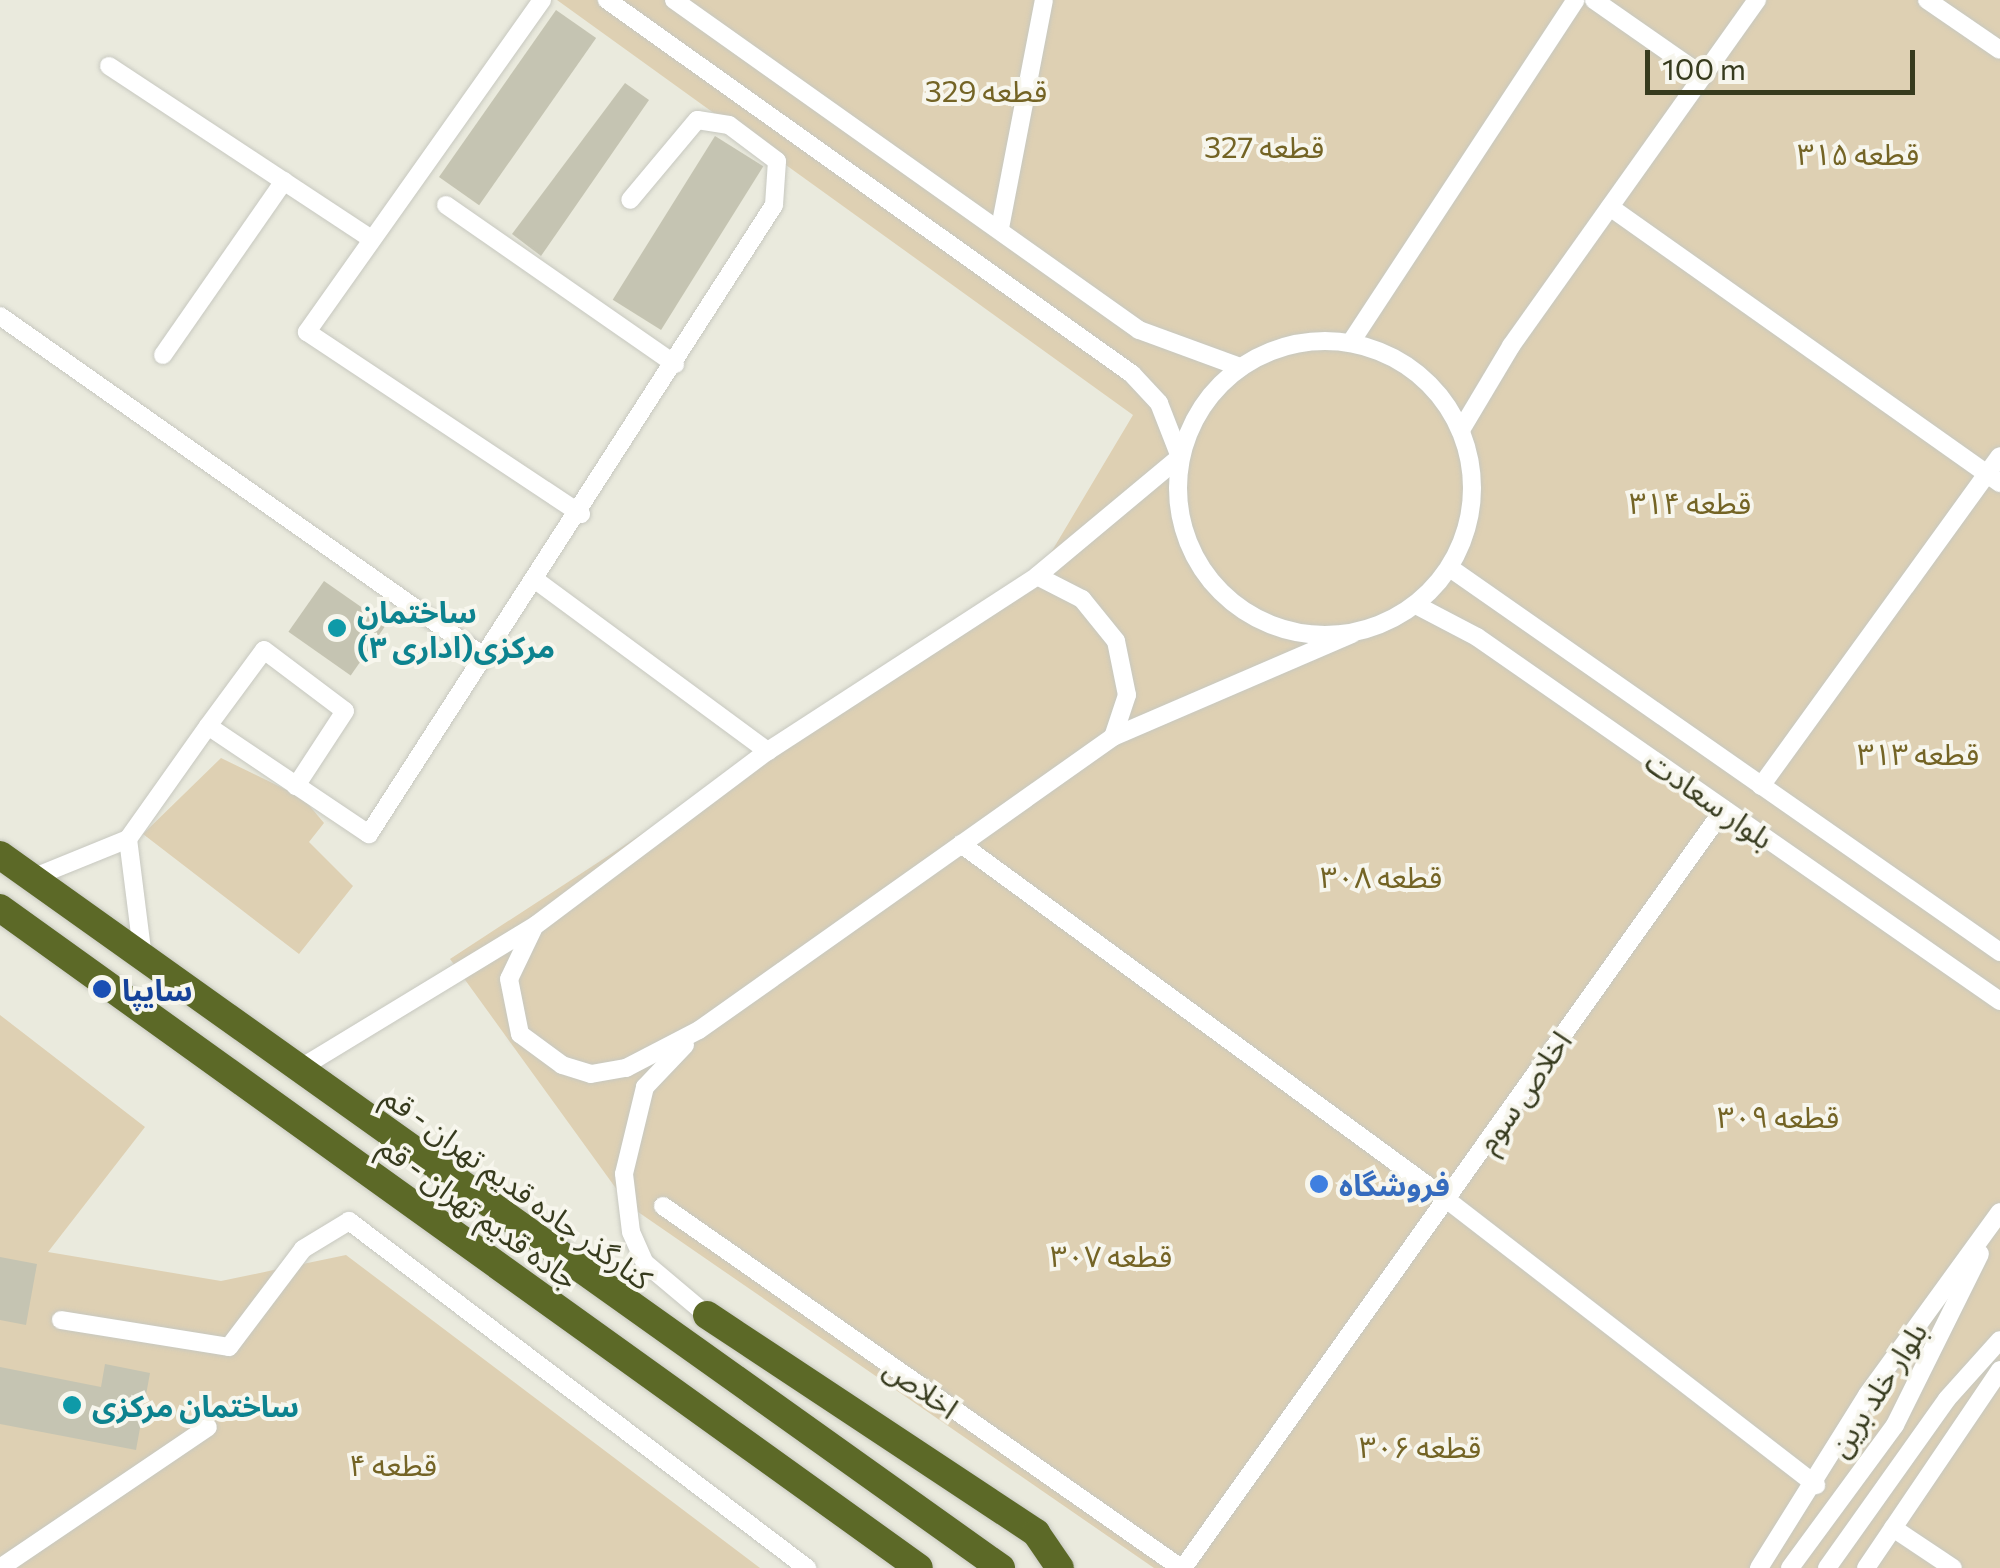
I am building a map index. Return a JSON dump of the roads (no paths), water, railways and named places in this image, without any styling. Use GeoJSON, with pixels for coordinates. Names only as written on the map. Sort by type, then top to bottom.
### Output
{"type":"FeatureCollection","features":[{"type":"Feature","properties":{"kind":"highway","name":"کنارگذر جاده قدیم تهران - قم"},"geometry":{"type":"LineString","coordinates":[[0,854],[1000,1568]]}},
{"type":"Feature","properties":{"kind":"highway","name":"جاده قدیم تهران - قم"},"geometry":{"type":"LineString","coordinates":[[0,908],[919,1568]]}},
{"type":"Feature","properties":{"kind":"highway"},"geometry":{"type":"LineString","coordinates":[[707,1315],[1036,1534],[1060,1568]]}},
{"type":"Feature","properties":{"kind":"street"},"geometry":{"type":"LineString","coordinates":[[542,0],[307,332],[581,514]]}},
{"type":"Feature","properties":{"kind":"street"},"geometry":{"type":"LineString","coordinates":[[608,0],[1132,374],[1159,403],[1180,457],[1178,506],[1192,552],[1219,592],[1258,620],[1304,635],[1352,634]]}},
{"type":"Feature","properties":{"kind":"street"},"geometry":{"type":"LineString","coordinates":[[674,0],[1139,330],[1240,367]]}},
{"type":"Feature","properties":{"kind":"street"},"geometry":{"type":"LineString","coordinates":[[1000,228],[1044,0]]}},
{"type":"Feature","properties":{"kind":"street"},"geometry":{"type":"LineString","coordinates":[[1351,342],[1576,0]]}},
{"type":"Feature","properties":{"kind":"street"},"geometry":{"type":"LineString","coordinates":[[1594,0],[1703,76]]}},
{"type":"Feature","properties":{"kind":"street"},"geometry":{"type":"LineString","coordinates":[[1461,430],[1511,346],[1757,0]]}},
{"type":"Feature","properties":{"kind":"street"},"geometry":{"type":"LineString","coordinates":[[1927,0],[2000,50]]}},
{"type":"Feature","properties":{"kind":"street"},"geometry":{"type":"LineString","coordinates":[[109,66],[370,238]]}},
{"type":"Feature","properties":{"kind":"street"},"geometry":{"type":"LineString","coordinates":[[208,726],[370,834],[581,514],[774,206],[777,161],[729,125],[697,120],[630,200]]}},
{"type":"Feature","properties":{"kind":"street"},"geometry":{"type":"LineString","coordinates":[[163,355],[284,181]]}},
{"type":"Feature","properties":{"kind":"street"},"geometry":{"type":"LineString","coordinates":[[446,205],[676,364]]}},
{"type":"Feature","properties":{"kind":"street"},"geometry":{"type":"LineString","coordinates":[[1610,207],[1994,478]]}},
{"type":"Feature","properties":{"kind":"street"},"geometry":{"type":"LineString","coordinates":[[0,316],[486,658]]}},
{"type":"Feature","properties":{"kind":"street"},"geometry":{"type":"LineString","coordinates":[[299,1069],[536,925],[768,751],[1037,576],[1180,457],[1211,394],[1240,367],[1274,348],[1312,340],[1351,342],[1417,372],[1461,430],[1473,477],[1468,524],[1450,568],[1416,605],[1113,737],[699,1030],[654,1056],[591,1074],[540,1054],[520,1034],[509,979],[536,925]]}},
{"type":"Feature","properties":{"kind":"street"},"geometry":{"type":"LineString","coordinates":[[1762,786],[1994,478],[2000,456]]}},
{"type":"Feature","properties":{"kind":"street","name":"بلوار سعادت"},"geometry":{"type":"LineString","coordinates":[[1450,568],[2000,952]]}},
{"type":"Feature","properties":{"kind":"street"},"geometry":{"type":"LineString","coordinates":[[1037,576],[1082,599],[1116,640],[1126,695],[1113,737]]}},
{"type":"Feature","properties":{"kind":"street"},"geometry":{"type":"LineString","coordinates":[[537,581],[768,751]]}},
{"type":"Feature","properties":{"kind":"street","name":"بلوار سعادت"},"geometry":{"type":"LineString","coordinates":[[1416,605],[1478,637],[2000,1001]]}},
{"type":"Feature","properties":{"kind":"street"},"geometry":{"type":"LineString","coordinates":[[32,878],[128,839],[264,650],[346,711],[296,786]]}},
{"type":"Feature","properties":{"kind":"street","name":"اخلاص سوم"},"geometry":{"type":"LineString","coordinates":[[1182,1568],[1724,809]]}},
{"type":"Feature","properties":{"kind":"street"},"geometry":{"type":"LineString","coordinates":[[128,839],[143,957]]}},
{"type":"Feature","properties":{"kind":"street"},"geometry":{"type":"LineString","coordinates":[[961,844],[1446,1198],[1816,1485]]}},
{"type":"Feature","properties":{"kind":"street"},"geometry":{"type":"LineString","coordinates":[[699,1030],[645,1087],[624,1174],[630,1232],[645,1263],[707,1315]]}},
{"type":"Feature","properties":{"kind":"street","name":"اخلاص"},"geometry":{"type":"LineString","coordinates":[[663,1206],[1182,1568]]}},
{"type":"Feature","properties":{"kind":"street"},"geometry":{"type":"LineString","coordinates":[[1790,1568],[1895,1425],[2000,1212]]}},
{"type":"Feature","properties":{"kind":"street","name":"بلوار خلد برین"},"geometry":{"type":"LineString","coordinates":[[1759,1568],[1816,1485],[1867,1395],[2000,1212]]}},
{"type":"Feature","properties":{"kind":"street"},"geometry":{"type":"LineString","coordinates":[[60,1320],[229,1347],[303,1249],[348,1221],[806,1568]]}},
{"type":"Feature","properties":{"kind":"street"},"geometry":{"type":"LineString","coordinates":[[1827,1568],[1947,1399],[2000,1340]]}},
{"type":"Feature","properties":{"kind":"street"},"geometry":{"type":"LineString","coordinates":[[1866,1568],[2000,1370]]}},
{"type":"Feature","properties":{"kind":"street"},"geometry":{"type":"LineString","coordinates":[[0,1568],[208,1426]]}},
{"type":"Feature","properties":{"kind":"street"},"geometry":{"type":"LineString","coordinates":[[1893,1528],[1952,1568]]}},
{"type":"Feature","properties":{"kind":"place","name":"ساختمان مرکزی(اداری ۳)"},"geometry":{"type":"Point","coordinates":[337,628]}},
{"type":"Feature","properties":{"kind":"place","name":"سایپا"},"geometry":{"type":"Point","coordinates":[102,989]}},
{"type":"Feature","properties":{"kind":"place","name":"فروشگاه"},"geometry":{"type":"Point","coordinates":[1319,1184]}},
{"type":"Feature","properties":{"kind":"place","name":"ساختمان مرکزی"},"geometry":{"type":"Point","coordinates":[72,1405]}},
{"type":"Feature","properties":{"kind":"park label","name":"قطعه 329"},"geometry":{"type":"Point","coordinates":[986,90]}},
{"type":"Feature","properties":{"kind":"park label","name":"قطعه 327"},"geometry":{"type":"Point","coordinates":[1264,146]}},
{"type":"Feature","properties":{"kind":"park label","name":"قطعه ۳۱۵"},"geometry":{"type":"Point","coordinates":[1858,153]}},
{"type":"Feature","properties":{"kind":"park label","name":"قطعه ۳۱۴"},"geometry":{"type":"Point","coordinates":[1690,502]}},
{"type":"Feature","properties":{"kind":"park label","name":"قطعه ۳۱۳"},"geometry":{"type":"Point","coordinates":[1918,753]}},
{"type":"Feature","properties":{"kind":"park label","name":"قطعه ۳۰۸"},"geometry":{"type":"Point","coordinates":[1381,876]}},
{"type":"Feature","properties":{"kind":"park label","name":"قطعه ۳۰۹"},"geometry":{"type":"Point","coordinates":[1778,1116]}},
{"type":"Feature","properties":{"kind":"park label","name":"قطعه ۳۰۷"},"geometry":{"type":"Point","coordinates":[1111,1255]}},
{"type":"Feature","properties":{"kind":"park label","name":"قطعه ۳۰۶"},"geometry":{"type":"Point","coordinates":[1420,1446]}},
{"type":"Feature","properties":{"kind":"park label","name":"قطعه ۴"},"geometry":{"type":"Point","coordinates":[393,1464]}}]}
